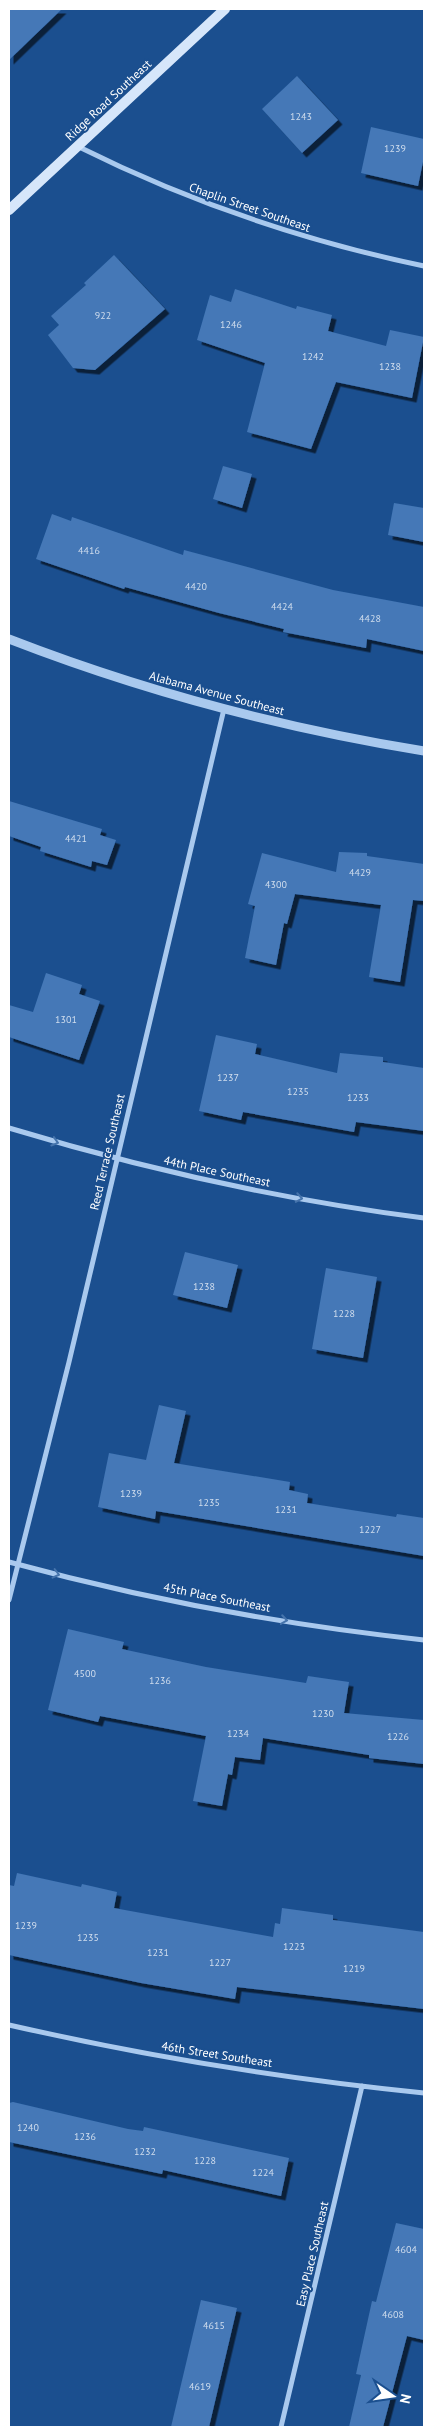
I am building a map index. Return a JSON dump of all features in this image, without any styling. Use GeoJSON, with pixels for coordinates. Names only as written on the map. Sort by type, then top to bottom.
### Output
{"type":"FeatureCollection","features":[{"type":"Feature","properties":{"kind":"main road","name":"Ridge Road Southeast"},"geometry":{"type":"LineString","coordinates":[[9,210],[225,9]]}},
{"type":"Feature","properties":{"kind":"street","name":"Chaplin Street Southeast"},"geometry":{"type":"LineString","coordinates":[[77,146],[165,187],[256,221],[318,240],[424,266]]}},
{"type":"Feature","properties":{"kind":"street","name":"Alabama Avenue Southeast"},"geometry":{"type":"LineString","coordinates":[[9,639],[131,682],[224,709],[352,738],[424,751]]}},
{"type":"Feature","properties":{"kind":"street","name":"Reed Terrace Southeast"},"geometry":{"type":"LineString","coordinates":[[9,1600],[69,1362],[224,709]]}},
{"type":"Feature","properties":{"kind":"street","name":"44th Place Southeast"},"geometry":{"type":"LineString","coordinates":[[9,1128],[116,1158],[261,1191],[424,1218]]}},
{"type":"Feature","properties":{"kind":"street","name":"45th Place Southeast"},"geometry":{"type":"LineString","coordinates":[[9,1562],[201,1605],[424,1640]]}},
{"type":"Feature","properties":{"kind":"street","name":"46th Street Southeast"},"geometry":{"type":"LineString","coordinates":[[9,2024],[154,2054],[362,2086],[424,2093]]}},
{"type":"Feature","properties":{"kind":"street","name":"Easy Place Southeast"},"geometry":{"type":"LineString","coordinates":[[281,2427],[362,2086]]}},
{"type":"Feature","properties":{"kind":"building"},"geometry":{"type":"Polygon","coordinates":[[[9,9],[62,9],[9,60],[9,9]]]}},
{"type":"Feature","properties":{"kind":"building"},"geometry":{"type":"Polygon","coordinates":[[[297,76],[338,120],[302,153],[262,109],[297,76]]]}},
{"type":"Feature","properties":{"kind":"building"},"geometry":{"type":"Polygon","coordinates":[[[371,127],[424,139],[424,157],[418,186],[361,173],[371,127]]]}},
{"type":"Feature","properties":{"kind":"building"},"geometry":{"type":"Polygon","coordinates":[[[114,255],[165,309],[95,370],[73,368],[48,335],[59,325],[51,316],[86,285],[84,283],[114,255]]]}},
{"type":"Feature","properties":{"kind":"building"},"geometry":{"type":"Polygon","coordinates":[[[235,289],[296,309],[297,306],[332,315],[328,331],[386,346],[390,330],[424,337],[412,398],[336,382],[311,449],[247,432],[265,363],[197,340],[210,295],[231,302],[235,289]]]}},
{"type":"Feature","properties":{"kind":"building"},"geometry":{"type":"Polygon","coordinates":[[[223,466],[252,474],[242,508],[213,499],[223,466]]]}},
{"type":"Feature","properties":{"kind":"building"},"geometry":{"type":"Polygon","coordinates":[[[394,503],[424,508],[424,542],[388,535],[394,503]]]}},
{"type":"Feature","properties":{"kind":"building"},"geometry":{"type":"Polygon","coordinates":[[[52,514],[71,521],[72,517],[183,555],[184,550],[333,590],[424,607],[424,651],[367,639],[366,648],[283,632],[284,629],[125,587],[124,589],[36,559],[52,514]]]}},
{"type":"Feature","properties":{"kind":"building"},"geometry":{"type":"Polygon","coordinates":[[[9,801],[102,829],[100,835],[116,840],[107,865],[92,861],[91,867],[40,851],[41,847],[9,836],[9,801]]]}},
{"type":"Feature","properties":{"kind":"building"},"geometry":{"type":"Polygon","coordinates":[[[339,852],[367,853],[367,856],[424,864],[424,901],[413,900],[400,982],[369,977],[381,905],[295,894],[287,924],[284,923],[276,965],[245,958],[255,906],[248,904],[262,853],[336,872],[339,852]]]}},
{"type":"Feature","properties":{"kind":"building"},"geometry":{"type":"Polygon","coordinates":[[[46,973],[82,985],[79,994],[100,1001],[79,1060],[9,1037],[9,1005],[33,1012],[46,973]]]}},
{"type":"Feature","properties":{"kind":"building"},"geometry":{"type":"Polygon","coordinates":[[[216,1035],[257,1044],[255,1054],[337,1073],[340,1053],[383,1057],[383,1062],[424,1068],[424,1131],[356,1122],[354,1132],[243,1112],[241,1120],[199,1111],[216,1035]]]}},
{"type":"Feature","properties":{"kind":"building"},"geometry":{"type":"Polygon","coordinates":[[[185,1252],[238,1265],[227,1308],[173,1295],[185,1252]]]}},
{"type":"Feature","properties":{"kind":"building"},"geometry":{"type":"Polygon","coordinates":[[[326,1268],[377,1277],[363,1358],[312,1349],[326,1268]]]}},
{"type":"Feature","properties":{"kind":"building"},"geometry":{"type":"Polygon","coordinates":[[[159,1405],[186,1411],[174,1463],[290,1482],[289,1490],[308,1494],[307,1503],[396,1517],[397,1514],[424,1518],[424,1556],[156,1511],[155,1519],[98,1507],[109,1453],[146,1460],[159,1405]]]}},
{"type":"Feature","properties":{"kind":"building"},"geometry":{"type":"Polygon","coordinates":[[[68,1629],[124,1642],[122,1649],[206,1667],[306,1683],[308,1676],[349,1682],[344,1713],[424,1720],[424,1764],[369,1758],[369,1755],[263,1738],[260,1760],[235,1757],[232,1775],[228,1774],[222,1806],[193,1801],[206,1736],[100,1716],[98,1722],[48,1710],[68,1629]]]}},
{"type":"Feature","properties":{"kind":"building"},"geometry":{"type":"Polygon","coordinates":[[[17,1873],[81,1887],[82,1884],[117,1892],[114,1908],[273,1937],[275,1923],[280,1924],[282,1908],[333,1915],[333,1920],[424,1932],[424,2009],[237,1987],[235,1999],[141,1983],[9,1955],[9,1885],[14,1886],[17,1873]]]}},
{"type":"Feature","properties":{"kind":"building"},"geometry":{"type":"Polygon","coordinates":[[[13,2102],[128,2129],[143,2131],[144,2127],[289,2158],[281,2196],[163,2170],[162,2174],[9,2142],[9,2103],[13,2102]]]}},
{"type":"Feature","properties":{"kind":"building"},"geometry":{"type":"Polygon","coordinates":[[[396,2223],[424,2229],[424,2340],[407,2336],[383,2427],[349,2427],[361,2375],[356,2374],[372,2301],[376,2302],[396,2223]]]}},
{"type":"Feature","properties":{"kind":"building"},"geometry":{"type":"Polygon","coordinates":[[[201,2300],[237,2308],[209,2427],[171,2427],[201,2300]]]}}]}
